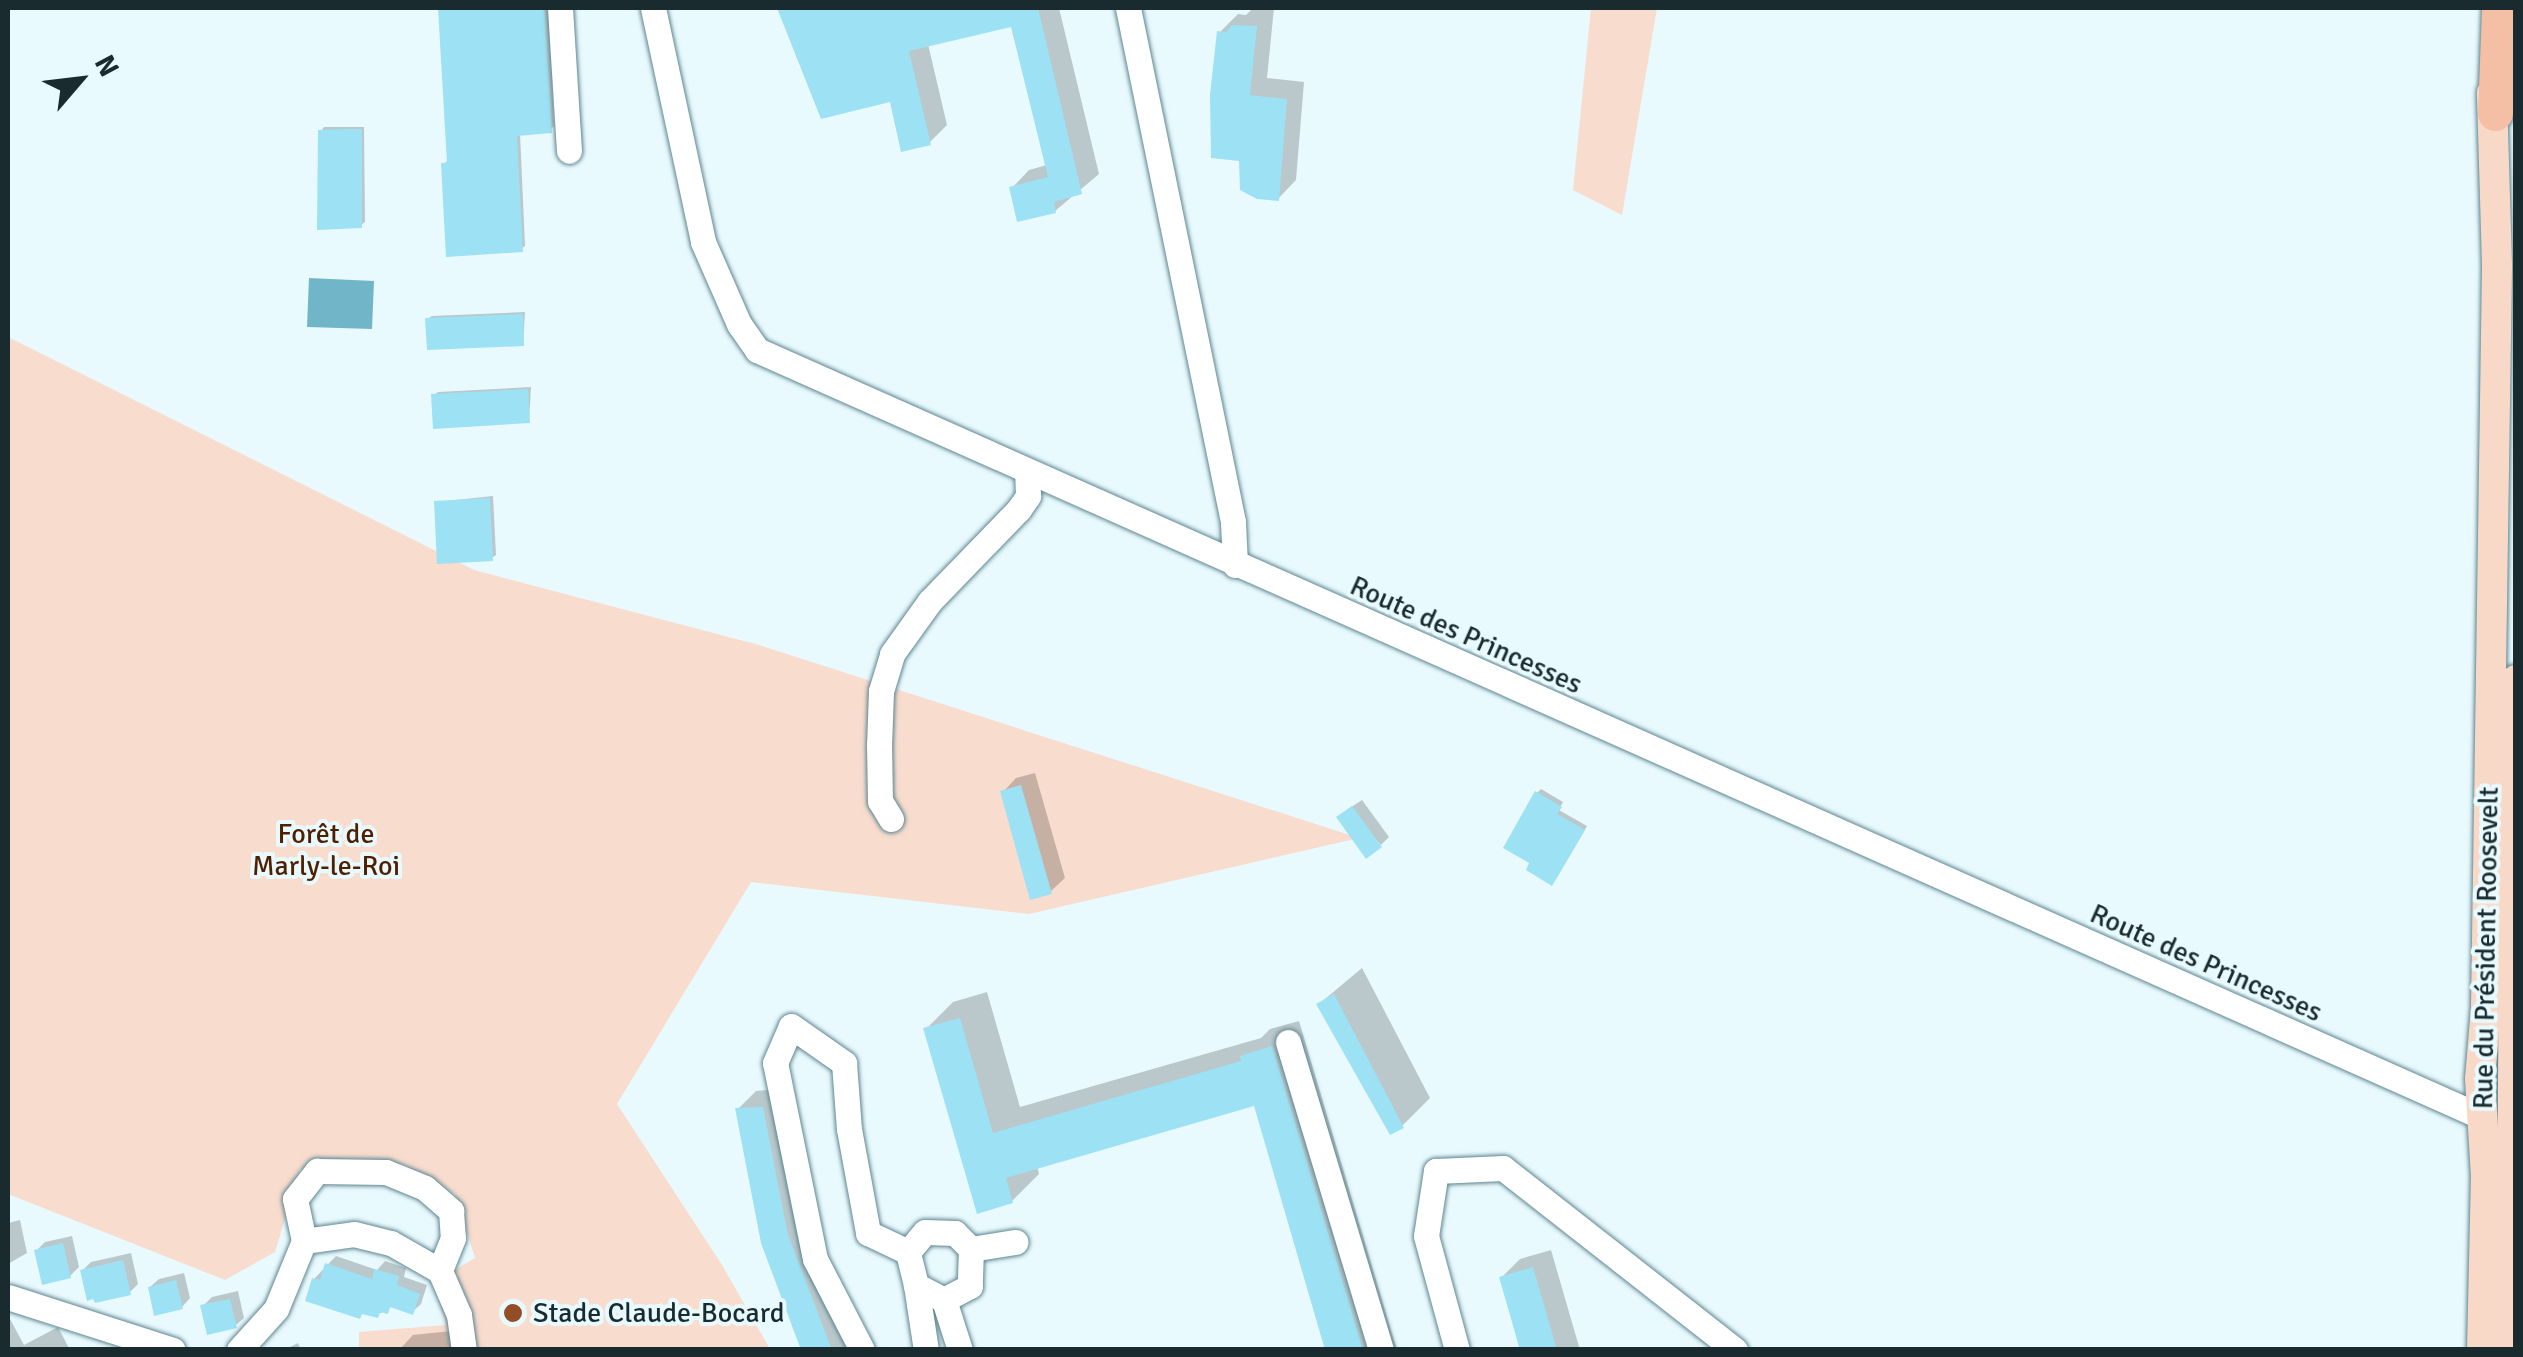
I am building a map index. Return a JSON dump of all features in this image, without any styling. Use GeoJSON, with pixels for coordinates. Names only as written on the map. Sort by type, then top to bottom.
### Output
{"type":"FeatureCollection","features":[{"type":"Feature","properties":{"kind":"highway"},"geometry":{"type":"LineString","coordinates":[[2499,8],[2505,106]]}},
{"type":"Feature","properties":{"kind":"highway"},"geometry":{"type":"LineString","coordinates":[[2505,106],[2510,8]]}},
{"type":"Feature","properties":{"kind":"main road","name":"Rue du Président Roosevelt"},"geometry":{"type":"LineString","coordinates":[[2482,1350],[2486,1177],[2482,1117],[2505,106],[2488,72],[2488,8]]}},
{"type":"Feature","properties":{"kind":"main road","name":"Rue du Président Roosevelt"},"geometry":{"type":"LineString","coordinates":[[2510,1350],[2516,680]]}},
{"type":"Feature","properties":{"kind":"street"},"geometry":{"type":"LineString","coordinates":[[560,8],[569,150]]}},
{"type":"Feature","properties":{"kind":"street","name":"Route des Princesses"},"geometry":{"type":"LineString","coordinates":[[653,8],[704,242],[739,324],[756,350],[2482,1117]]}},
{"type":"Feature","properties":{"kind":"street"},"geometry":{"type":"LineString","coordinates":[[1128,8],[1233,522],[1235,565]]}},
{"type":"Feature","properties":{"kind":"street"},"geometry":{"type":"LineString","coordinates":[[892,819],[880,800],[879,746],[881,691],[892,654],[939,590],[1019,509],[1028,496],[1027,473]]}},
{"type":"Feature","properties":{"kind":"street"},"geometry":{"type":"LineString","coordinates":[[862,1350],[815,1259],[775,1062],[791,1026],[844,1063],[849,1129],[868,1233],[908,1252]]}},
{"type":"Feature","properties":{"kind":"street"},"geometry":{"type":"LineString","coordinates":[[1288,1042],[1380,1350]]}},
{"type":"Feature","properties":{"kind":"street"},"geometry":{"type":"LineString","coordinates":[[1457,1350],[1426,1236],[1436,1172],[1503,1168],[1735,1350]]}},
{"type":"Feature","properties":{"kind":"street"},"geometry":{"type":"LineString","coordinates":[[240,1350],[276,1309],[304,1241],[295,1199],[317,1172],[386,1172],[426,1188],[451,1212],[453,1238],[440,1271],[462,1338]]}},
{"type":"Feature","properties":{"kind":"street"},"geometry":{"type":"LineString","coordinates":[[908,1252],[926,1232],[955,1234],[972,1249]]}},
{"type":"Feature","properties":{"kind":"street"},"geometry":{"type":"LineString","coordinates":[[304,1241],[354,1234],[391,1243],[440,1271]]}},
{"type":"Feature","properties":{"kind":"street"},"geometry":{"type":"LineString","coordinates":[[972,1249],[1016,1242]]}},
{"type":"Feature","properties":{"kind":"street"},"geometry":{"type":"LineString","coordinates":[[944,1300],[970,1286],[972,1249]]}},
{"type":"Feature","properties":{"kind":"street"},"geometry":{"type":"LineString","coordinates":[[908,1252],[926,1350]]}},
{"type":"Feature","properties":{"kind":"street"},"geometry":{"type":"LineString","coordinates":[[916,1285],[944,1300],[960,1350]]}},
{"type":"Feature","properties":{"kind":"street"},"geometry":{"type":"LineString","coordinates":[[8,1298],[173,1350]]}},
{"type":"Feature","properties":{"kind":"green space"},"geometry":{"type":"Polygon","coordinates":[[[1591,8],[1657,8],[1622,215],[1573,190],[1591,8]]]}},
{"type":"Feature","properties":{"kind":"green space","name":"Forêt de Marly-le-Roi"},"geometry":{"type":"Polygon","coordinates":[[[8,337],[474,570],[759,645],[1359,838],[1029,914],[751,882],[617,1104],[722,1265],[770,1349],[359,1349],[359,1332],[446,1325],[434,1282],[475,1258],[455,1194],[404,1164],[300,1169],[275,1252],[225,1280],[8,1194],[8,337]]]}},
{"type":"Feature","properties":{"kind":"water"},"geometry":{"type":"Polygon","coordinates":[[[309,278],[374,281],[372,329],[307,327],[309,278]]]}},
{"type":"Feature","properties":{"kind":"building"},"geometry":{"type":"Polygon","coordinates":[[[438,8],[544,8],[552,133],[517,136],[523,252],[446,257],[441,163],[447,163],[438,8]]]}},
{"type":"Feature","properties":{"kind":"building"},"geometry":{"type":"Polygon","coordinates":[[[777,8],[1038,8],[1082,194],[1054,202],[1056,213],[1017,222],[1009,187],[1048,177],[1011,27],[909,51],[931,145],[901,152],[890,102],[821,119],[777,8]]]}},
{"type":"Feature","properties":{"kind":"building"},"geometry":{"type":"Polygon","coordinates":[[[1232,25],[1257,26],[1250,95],[1287,99],[1279,201],[1257,199],[1240,190],[1239,161],[1211,158],[1210,95],[1217,31],[1226,32],[1232,25]]]}},
{"type":"Feature","properties":{"kind":"building"},"geometry":{"type":"Polygon","coordinates":[[[362,129],[362,228],[317,230],[318,130],[362,129]]]}},
{"type":"Feature","properties":{"kind":"building"},"geometry":{"type":"Polygon","coordinates":[[[523,314],[524,346],[427,350],[425,318],[523,314]]]}},
{"type":"Feature","properties":{"kind":"building"},"geometry":{"type":"Polygon","coordinates":[[[528,389],[530,423],[433,429],[431,394],[528,389]]]}},
{"type":"Feature","properties":{"kind":"building"},"geometry":{"type":"Polygon","coordinates":[[[490,498],[493,561],[437,564],[434,501],[490,498]]]}},
{"type":"Feature","properties":{"kind":"building"},"geometry":{"type":"Polygon","coordinates":[[[1021,785],[1052,894],[1030,900],[1000,791],[1021,785]]]}},
{"type":"Feature","properties":{"kind":"building"},"geometry":{"type":"Polygon","coordinates":[[[1535,791],[1562,807],[1557,814],[1585,830],[1552,886],[1526,870],[1529,863],[1503,848],[1535,791]]]}},
{"type":"Feature","properties":{"kind":"building"},"geometry":{"type":"Polygon","coordinates":[[[1352,806],[1382,847],[1366,859],[1336,817],[1352,806]]]}},
{"type":"Feature","properties":{"kind":"building"},"geometry":{"type":"Polygon","coordinates":[[[1334,994],[1404,1128],[1390,1135],[1316,1004],[1334,994]]]}},
{"type":"Feature","properties":{"kind":"building"},"geometry":{"type":"Polygon","coordinates":[[[960,1018],[993,1133],[1241,1061],[1240,1056],[1272,1046],[1363,1350],[1325,1350],[1254,1106],[1006,1178],[1013,1203],[977,1214],[923,1028],[960,1018]]]}},
{"type":"Feature","properties":{"kind":"building"},"geometry":{"type":"Polygon","coordinates":[[[763,1107],[788,1235],[832,1350],[801,1350],[761,1243],[735,1108],[763,1107]]]}},
{"type":"Feature","properties":{"kind":"building"},"geometry":{"type":"Polygon","coordinates":[[[63,1243],[71,1278],[42,1285],[34,1250],[63,1243]]]}},
{"type":"Feature","properties":{"kind":"building"},"geometry":{"type":"Polygon","coordinates":[[[123,1260],[131,1295],[95,1303],[93,1299],[87,1301],[80,1270],[123,1260]]]}},
{"type":"Feature","properties":{"kind":"building"},"geometry":{"type":"Polygon","coordinates":[[[325,1263],[372,1279],[374,1269],[399,1276],[397,1285],[420,1294],[413,1315],[390,1307],[388,1314],[380,1312],[378,1318],[362,1314],[360,1319],[305,1301],[312,1278],[320,1280],[325,1263]]]}},
{"type":"Feature","properties":{"kind":"building"},"geometry":{"type":"Polygon","coordinates":[[[1533,1267],[1557,1350],[1520,1350],[1499,1277],[1533,1267]]]}},
{"type":"Feature","properties":{"kind":"building"},"geometry":{"type":"Polygon","coordinates":[[[176,1280],[183,1309],[154,1316],[148,1287],[176,1280]]]}},
{"type":"Feature","properties":{"kind":"building"},"geometry":{"type":"Polygon","coordinates":[[[230,1299],[237,1328],[207,1335],[200,1305],[230,1299]]]}},
{"type":"Feature","properties":{"kind":"place","name":"Stade Claude-Bocard"},"geometry":{"type":"Point","coordinates":[513,1313]}}]}
